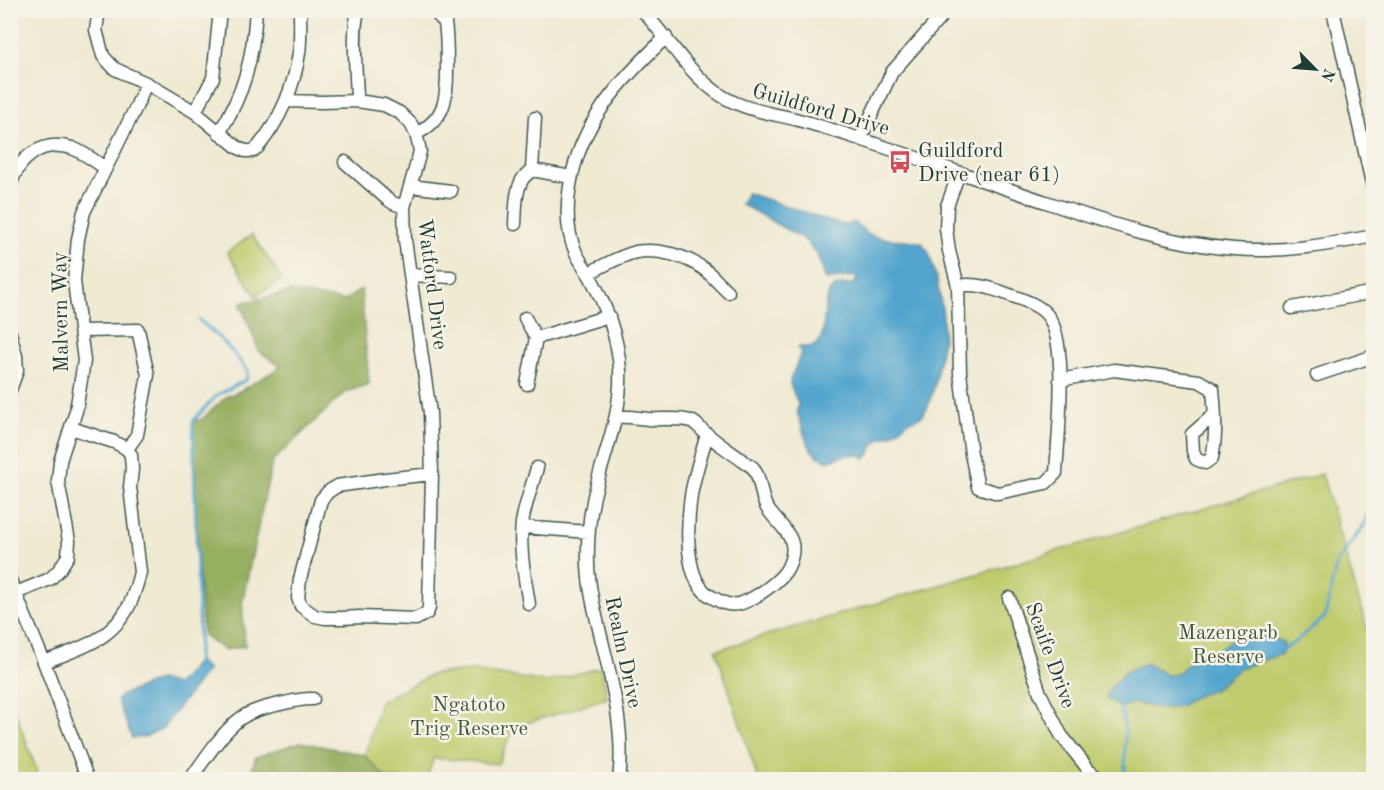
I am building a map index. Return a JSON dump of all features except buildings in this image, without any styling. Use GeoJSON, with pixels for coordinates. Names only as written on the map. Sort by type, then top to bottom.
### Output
{"type":"FeatureCollection","features":[{"type":"Feature","properties":{"kind":"street"},"geometry":{"type":"LineString","coordinates":[[99,10],[96,30],[103,56],[115,69],[146,83],[195,112],[245,151],[253,151],[258,147],[281,114],[287,101],[299,52],[300,10]]}},
{"type":"Feature","properties":{"kind":"street"},"geometry":{"type":"LineString","coordinates":[[195,112],[213,78],[220,10]]}},
{"type":"Feature","properties":{"kind":"street"},"geometry":{"type":"LineString","coordinates":[[219,133],[228,119],[248,71],[256,10]]}},
{"type":"Feature","properties":{"kind":"street"},"geometry":{"type":"LineString","coordinates":[[357,101],[355,28],[359,10]]}},
{"type":"Feature","properties":{"kind":"street"},"geometry":{"type":"LineString","coordinates":[[287,101],[357,101],[384,105],[400,113],[411,124],[416,134],[432,124],[440,113],[447,96],[445,23],[433,10]]}},
{"type":"Feature","properties":{"kind":"street","name":"Guildford Drive"},"geometry":{"type":"LineString","coordinates":[[642,10],[695,74],[708,86],[737,104],[860,139],[1129,230],[1181,242],[1233,249],[1278,250],[1322,246],[1374,236]]}},
{"type":"Feature","properties":{"kind":"street"},"geometry":{"type":"LineString","coordinates":[[860,139],[892,72],[947,10]]}},
{"type":"Feature","properties":{"kind":"street"},"geometry":{"type":"LineString","coordinates":[[1333,10],[1374,192]]}},
{"type":"Feature","properties":{"kind":"street","name":"Realm Drive"},"geometry":{"type":"LineString","coordinates":[[619,780],[618,712],[588,566],[592,506],[617,417],[620,369],[617,345],[609,315],[576,254],[570,234],[567,206],[571,177],[581,144],[591,123],[606,100],[666,37]]}},
{"type":"Feature","properties":{"kind":"street","name":"Malvern Way"},"geometry":{"type":"LineString","coordinates":[[16,593],[50,579],[68,556],[69,541],[58,481],[60,461],[76,411],[84,361],[74,281],[78,239],[84,212],[138,105],[146,83]]}},
{"type":"Feature","properties":{"kind":"street"},"geometry":{"type":"LineString","coordinates":[[515,224],[520,186],[524,177],[532,170],[535,118]]}},
{"type":"Feature","properties":{"kind":"street","name":"Watford Drive"},"geometry":{"type":"LineString","coordinates":[[416,134],[420,151],[404,207],[405,240],[430,413],[432,474],[429,608],[427,613],[416,619],[325,618],[315,616],[301,606],[298,598],[300,579],[321,500],[328,492],[337,486],[432,474]]}},
{"type":"Feature","properties":{"kind":"street"},"geometry":{"type":"LineString","coordinates":[[10,186],[20,165],[29,155],[52,145],[74,149],[105,168]]}},
{"type":"Feature","properties":{"kind":"street"},"geometry":{"type":"LineString","coordinates":[[345,162],[386,198],[404,207]]}},
{"type":"Feature","properties":{"kind":"street"},"geometry":{"type":"LineString","coordinates":[[532,170],[571,177]]}},
{"type":"Feature","properties":{"kind":"street"},"geometry":{"type":"LineString","coordinates":[[958,286],[973,285],[990,288],[1026,301],[1049,318],[1058,339],[1060,380],[1056,473],[1046,483],[998,493],[978,487],[960,373],[958,286],[946,228],[946,206],[959,172]]}},
{"type":"Feature","properties":{"kind":"street"},"geometry":{"type":"LineString","coordinates":[[410,186],[451,191]]}},
{"type":"Feature","properties":{"kind":"street"},"geometry":{"type":"LineString","coordinates":[[588,273],[637,252],[656,251],[694,264],[728,292]]}},
{"type":"Feature","properties":{"kind":"street"},"geometry":{"type":"LineString","coordinates":[[410,274],[451,277]]}},
{"type":"Feature","properties":{"kind":"street"},"geometry":{"type":"LineString","coordinates":[[1292,308],[1374,292]]}},
{"type":"Feature","properties":{"kind":"street"},"geometry":{"type":"LineString","coordinates":[[536,338],[609,315]]}},
{"type":"Feature","properties":{"kind":"street"},"geometry":{"type":"LineString","coordinates":[[525,318],[536,338],[527,384]]}},
{"type":"Feature","properties":{"kind":"street"},"geometry":{"type":"LineString","coordinates":[[81,331],[138,330],[148,375],[137,435],[127,449]]}},
{"type":"Feature","properties":{"kind":"street"},"geometry":{"type":"LineString","coordinates":[[10,333],[17,371],[10,390]]}},
{"type":"Feature","properties":{"kind":"street"},"geometry":{"type":"LineString","coordinates":[[1317,375],[1374,356]]}},
{"type":"Feature","properties":{"kind":"street"},"geometry":{"type":"LineString","coordinates":[[1060,380],[1114,370],[1199,381],[1213,389],[1215,414]]}},
{"type":"Feature","properties":{"kind":"street"},"geometry":{"type":"LineString","coordinates":[[617,417],[687,420],[753,468],[766,507],[791,539],[792,553],[789,564],[777,580],[750,600],[731,605],[709,596],[703,590],[696,579],[690,558],[691,496],[707,435]]}},
{"type":"Feature","properties":{"kind":"street"},"geometry":{"type":"LineString","coordinates":[[44,662],[85,646],[109,632],[129,607],[140,572],[130,487],[131,455],[127,449],[114,442],[71,428]]}},
{"type":"Feature","properties":{"kind":"street"},"geometry":{"type":"LineString","coordinates":[[529,604],[523,562],[522,527],[537,468]]}},
{"type":"Feature","properties":{"kind":"street"},"geometry":{"type":"LineString","coordinates":[[522,527],[589,532]]}},
{"type":"Feature","properties":{"kind":"street"},"geometry":{"type":"LineString","coordinates":[[10,580],[44,662],[88,780]]}},
{"type":"Feature","properties":{"kind":"street","name":"Scaife Drive"},"geometry":{"type":"LineString","coordinates":[[1009,598],[1040,693],[1050,714],[1062,735],[1089,770],[1104,780]]}},
{"type":"Feature","properties":{"kind":"street"},"geometry":{"type":"LineString","coordinates":[[190,780],[232,726],[241,719],[267,707],[306,698],[313,699]]}},
{"type":"Feature","properties":{"kind":"green space"},"geometry":{"type":"Polygon","coordinates":[[[252,235],[282,279],[256,296],[227,252],[252,235]]]}},
{"type":"Feature","properties":{"kind":"green space"},"geometry":{"type":"Polygon","coordinates":[[[361,289],[369,384],[344,393],[272,462],[242,603],[245,646],[224,650],[203,635],[196,535],[193,421],[201,420],[226,397],[281,367],[259,351],[240,303],[291,292],[344,301],[361,289]]]}},
{"type":"Feature","properties":{"kind":"green space","name":"Mazengarb Reserve"},"geometry":{"type":"Polygon","coordinates":[[[1322,474],[1373,649],[1373,779],[758,779],[716,650],[1322,474]]]}},
{"type":"Feature","properties":{"kind":"green space","name":"Ngatoto Trig Reserve"},"geometry":{"type":"Polygon","coordinates":[[[602,667],[607,698],[514,727],[498,764],[434,758],[426,779],[248,780],[256,757],[300,742],[364,755],[380,701],[433,674],[473,671],[547,682],[602,667]]]}},
{"type":"Feature","properties":{"kind":"green space"},"geometry":{"type":"Polygon","coordinates":[[[11,701],[40,779],[11,779],[11,701]]]}},
{"type":"Feature","properties":{"kind":"green space"},"geometry":{"type":"Polygon","coordinates":[[[300,742],[364,755],[387,779],[248,779],[256,757],[300,742]]]}},
{"type":"Feature","properties":{"kind":"water"},"geometry":{"type":"Polygon","coordinates":[[[747,193],[828,221],[845,225],[854,222],[867,233],[875,236],[922,243],[929,253],[937,280],[943,315],[943,339],[935,384],[928,407],[922,416],[909,421],[891,435],[881,438],[866,458],[852,455],[828,461],[812,451],[805,437],[797,411],[798,403],[790,384],[801,353],[798,347],[813,346],[822,336],[825,308],[830,292],[837,286],[854,284],[857,279],[855,276],[826,280],[817,254],[805,240],[741,204],[747,193]]]}},
{"type":"Feature","properties":{"kind":"water"},"geometry":{"type":"Polygon","coordinates":[[[1267,634],[1284,643],[1282,654],[1240,668],[1215,689],[1194,697],[1182,705],[1157,708],[1133,703],[1121,708],[1106,698],[1109,690],[1125,672],[1146,663],[1168,676],[1178,673],[1195,657],[1205,658],[1231,640],[1267,634]]]}},
{"type":"Feature","properties":{"kind":"water"},"geometry":{"type":"Polygon","coordinates":[[[198,661],[208,669],[163,728],[145,737],[132,738],[117,700],[122,695],[159,680],[177,685],[198,661]]]}},
{"type":"Feature","properties":{"kind":"waterway"},"geometry":{"type":"LineString","coordinates":[[197,663],[199,639],[193,421],[217,395],[246,380],[248,372],[225,344],[199,320]]}},
{"type":"Feature","properties":{"kind":"waterway"},"geometry":{"type":"LineString","coordinates":[[1282,650],[1325,617],[1337,562],[1363,527],[1374,500]]}},
{"type":"Feature","properties":{"kind":"waterway"},"geometry":{"type":"LineString","coordinates":[[1121,708],[1125,729],[1125,780]]}},
{"type":"Feature","properties":{"kind":"place","name":"Guildford Drive (near 61)"},"geometry":{"type":"Point","coordinates":[900,162]}}]}
